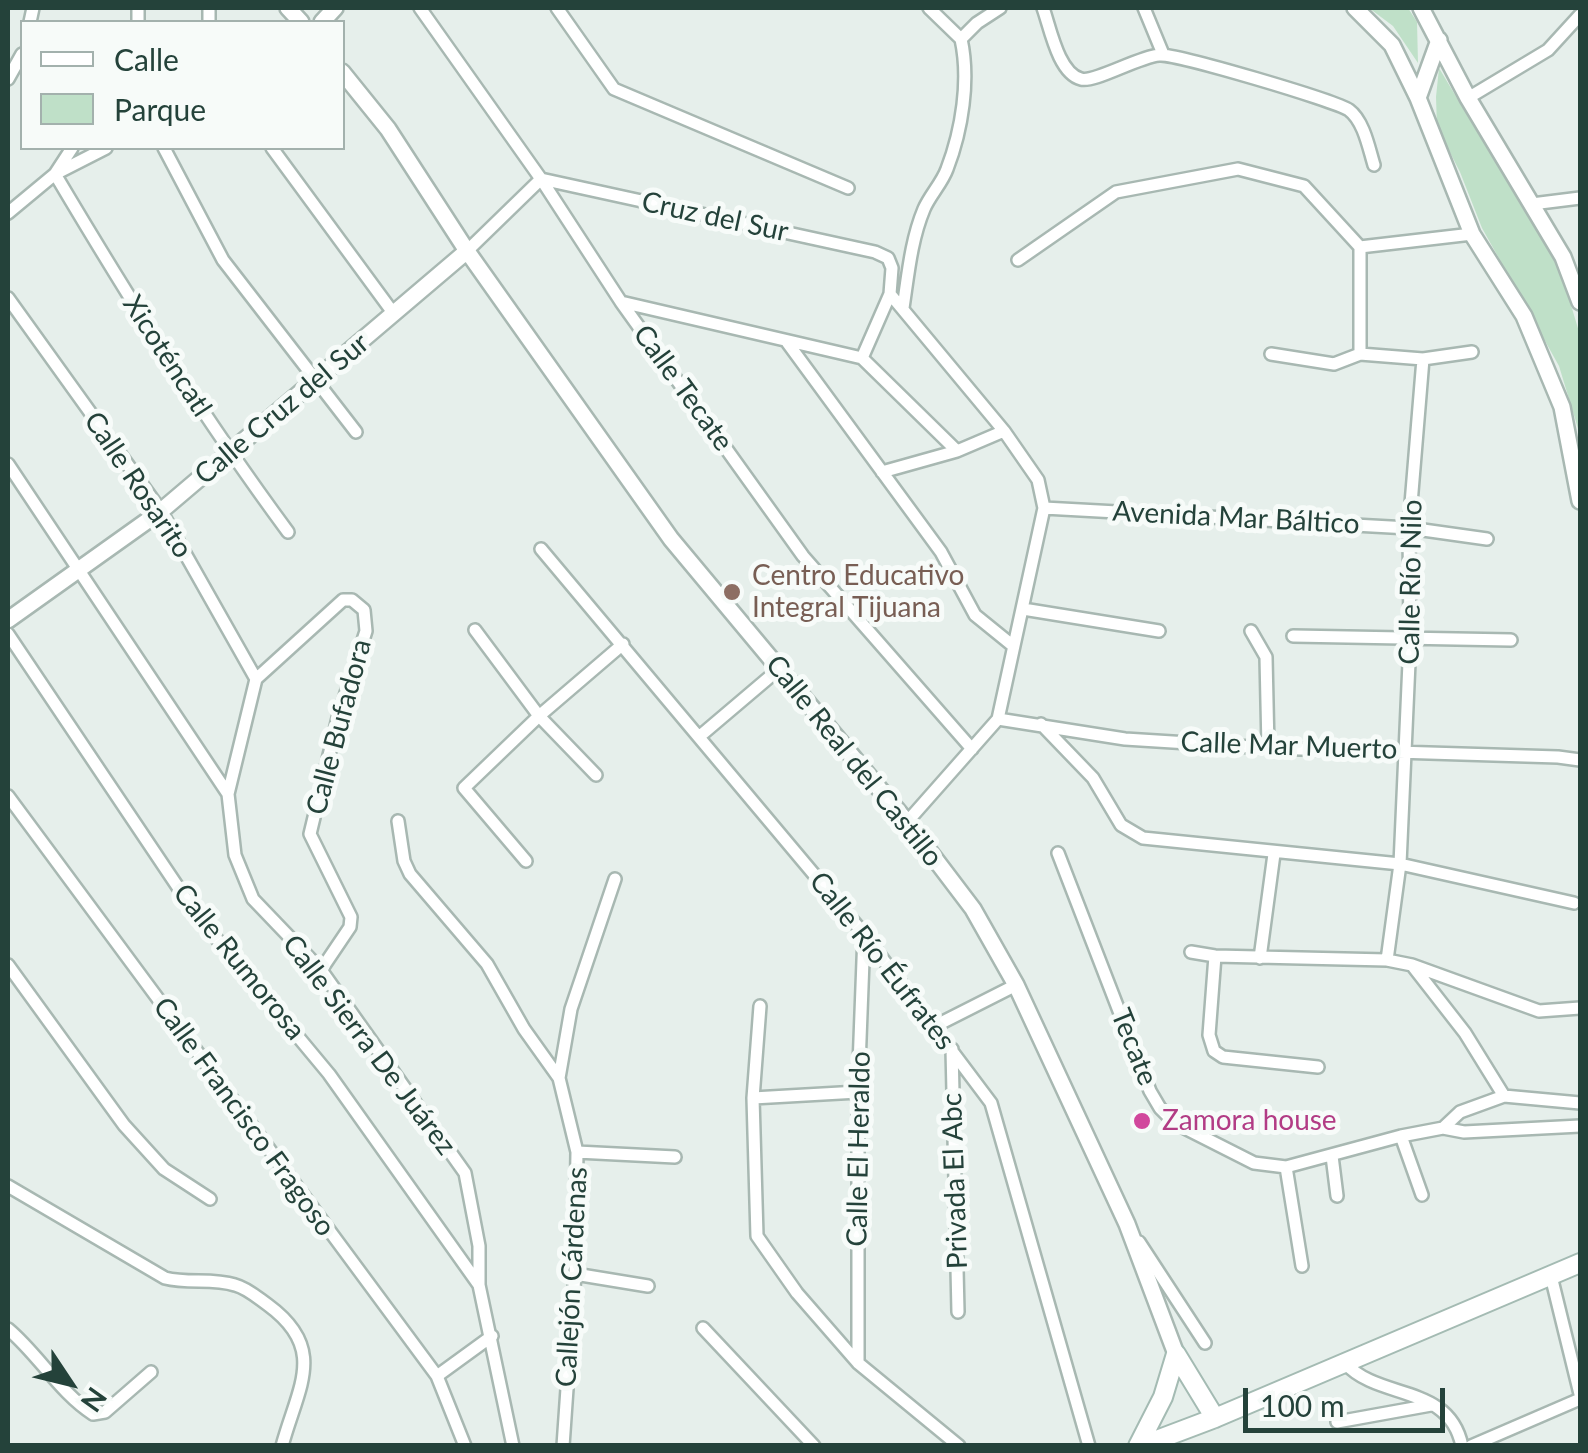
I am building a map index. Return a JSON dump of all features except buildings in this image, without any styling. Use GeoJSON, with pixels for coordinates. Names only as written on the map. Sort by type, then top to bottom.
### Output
{"type":"FeatureCollection","features":[{"type":"Feature","properties":{"kind":"main road"},"geometry":{"type":"LineString","coordinates":[[1140,1446],[1580,1263]]}},
{"type":"Feature","properties":{"kind":"main road"},"geometry":{"type":"LineString","coordinates":[[1176,1354],[1215,1418]]}},
{"type":"Feature","properties":{"kind":"main road"},"geometry":{"type":"LineString","coordinates":[[1140,1446],[1176,1354]]}},
{"type":"Feature","properties":{"kind":"street","name":"Calle Tecate"},"geometry":{"type":"LineString","coordinates":[[420,8],[542,179],[621,302],[803,556],[972,749]]}},
{"type":"Feature","properties":{"kind":"street"},"geometry":{"type":"LineString","coordinates":[[557,8],[614,89],[848,188]]}},
{"type":"Feature","properties":{"kind":"street"},"geometry":{"type":"LineString","coordinates":[[902,308],[913,244],[924,207],[946,171],[965,87],[961,40],[930,8]]}},
{"type":"Feature","properties":{"kind":"street"},"geometry":{"type":"LineString","coordinates":[[961,40],[1000,8]]}},
{"type":"Feature","properties":{"kind":"street"},"geometry":{"type":"LineString","coordinates":[[1043,8],[1066,68],[1077,79],[1091,80],[1128,62],[1163,54],[1232,72],[1350,111],[1363,130],[1374,166]]}},
{"type":"Feature","properties":{"kind":"street"},"geometry":{"type":"LineString","coordinates":[[1144,8],[1163,54]]}},
{"type":"Feature","properties":{"kind":"street"},"geometry":{"type":"LineString","coordinates":[[1355,8],[1392,45],[1418,98],[1472,234],[1524,316],[1562,406],[1580,501]]}},
{"type":"Feature","properties":{"kind":"street"},"geometry":{"type":"LineString","coordinates":[[1421,8],[1468,98],[1563,257],[1580,302]]}},
{"type":"Feature","properties":{"kind":"street"},"geometry":{"type":"LineString","coordinates":[[1468,98],[1548,50],[1580,15]]}},
{"type":"Feature","properties":{"kind":"street"},"geometry":{"type":"LineString","coordinates":[[1418,98],[1439,40]]}},
{"type":"Feature","properties":{"kind":"street","name":"Calle Real del Castillo"},"geometry":{"type":"LineString","coordinates":[[345,76],[388,130],[466,251],[671,540],[907,822],[973,910],[1016,985],[1127,1224],[1176,1354]]}},
{"type":"Feature","properties":{"kind":"street"},"geometry":{"type":"LineString","coordinates":[[55,174],[71,150]]}},
{"type":"Feature","properties":{"kind":"street"},"geometry":{"type":"LineString","coordinates":[[8,213],[55,174],[102,150]]}},
{"type":"Feature","properties":{"kind":"street"},"geometry":{"type":"LineString","coordinates":[[165,150],[223,260],[356,432]]}},
{"type":"Feature","properties":{"kind":"street"},"geometry":{"type":"LineString","coordinates":[[273,150],[394,314]]}},
{"type":"Feature","properties":{"kind":"street"},"geometry":{"type":"LineString","coordinates":[[1018,260],[1116,192],[1238,170],[1304,186],[1360,247],[1360,354]]}},
{"type":"Feature","properties":{"kind":"street","name":"Xicoténcatl"},"geometry":{"type":"LineString","coordinates":[[55,174],[231,454],[288,532]]}},
{"type":"Feature","properties":{"kind":"street","name":"Calle Cruz del Sur"},"geometry":{"type":"LineString","coordinates":[[8,620],[82,570],[231,454],[466,251],[542,179]]}},
{"type":"Feature","properties":{"kind":"street","name":"Cruz del Sur"},"geometry":{"type":"LineString","coordinates":[[542,179],[874,252],[888,258],[892,268],[890,294]]}},
{"type":"Feature","properties":{"kind":"street"},"geometry":{"type":"LineString","coordinates":[[1532,204],[1580,198]]}},
{"type":"Feature","properties":{"kind":"street"},"geometry":{"type":"LineString","coordinates":[[1360,247],[1472,234]]}},
{"type":"Feature","properties":{"kind":"street"},"geometry":{"type":"LineString","coordinates":[[862,358],[890,294],[1004,431],[1038,480],[1044,508],[998,719],[907,822]]}},
{"type":"Feature","properties":{"kind":"street","name":"Calle Rosarito"},"geometry":{"type":"LineString","coordinates":[[8,298],[161,511],[256,679]]}},
{"type":"Feature","properties":{"kind":"street"},"geometry":{"type":"LineString","coordinates":[[621,302],[862,358],[958,451]]}},
{"type":"Feature","properties":{"kind":"street"},"geometry":{"type":"LineString","coordinates":[[788,342],[941,552],[975,615],[1012,645]]}},
{"type":"Feature","properties":{"kind":"street"},"geometry":{"type":"LineString","coordinates":[[1271,354],[1334,364],[1360,354],[1424,359],[1472,352]]}},
{"type":"Feature","properties":{"kind":"street","name":"Calle Río Nilo"},"geometry":{"type":"LineString","coordinates":[[1387,960],[1400,864],[1407,750],[1410,528],[1424,359]]}},
{"type":"Feature","properties":{"kind":"street"},"geometry":{"type":"LineString","coordinates":[[882,472],[958,451],[1004,431]]}},
{"type":"Feature","properties":{"kind":"street","name":"Calle Sierra De Juárez"},"geometry":{"type":"LineString","coordinates":[[8,464],[228,794],[235,855],[253,900],[321,970],[465,1173],[479,1246],[479,1285]]}},
{"type":"Feature","properties":{"kind":"street","name":"Avenida Mar Báltico"},"geometry":{"type":"LineString","coordinates":[[1044,508],[1410,528],[1487,539]]}},
{"type":"Feature","properties":{"kind":"street","name":"Calle Río Éufrates"},"geometry":{"type":"LineString","coordinates":[[541,549],[864,934],[990,1103],[1089,1446]]}},
{"type":"Feature","properties":{"kind":"street","name":"Calle Bufadora"},"geometry":{"type":"LineString","coordinates":[[256,679],[343,600],[352,600],[364,610],[366,630],[338,718],[310,834],[351,917],[350,927],[321,970]]}},
{"type":"Feature","properties":{"kind":"street"},"geometry":{"type":"LineString","coordinates":[[1022,610],[1159,631]]}},
{"type":"Feature","properties":{"kind":"street"},"geometry":{"type":"LineString","coordinates":[[476,630],[538,716],[596,774]]}},
{"type":"Feature","properties":{"kind":"street"},"geometry":{"type":"LineString","coordinates":[[1251,631],[1266,658],[1268,748]]}},
{"type":"Feature","properties":{"kind":"street","name":"Calle Rumorosa"},"geometry":{"type":"LineString","coordinates":[[8,634],[196,914],[330,1074],[479,1285]]}},
{"type":"Feature","properties":{"kind":"street"},"geometry":{"type":"LineString","coordinates":[[1292,636],[1512,640]]}},
{"type":"Feature","properties":{"kind":"street"},"geometry":{"type":"LineString","coordinates":[[526,861],[464,788],[538,716],[623,644]]}},
{"type":"Feature","properties":{"kind":"street"},"geometry":{"type":"LineString","coordinates":[[700,736],[779,669]]}},
{"type":"Feature","properties":{"kind":"street"},"geometry":{"type":"LineString","coordinates":[[228,794],[256,679]]}},
{"type":"Feature","properties":{"kind":"street","name":"Calle Mar Muerto"},"geometry":{"type":"LineString","coordinates":[[998,719],[1126,739],[1580,760]]}},
{"type":"Feature","properties":{"kind":"street"},"geometry":{"type":"LineString","coordinates":[[1042,724],[1093,778],[1121,825],[1130,833],[1155,842],[1400,864],[1574,902]]}},
{"type":"Feature","properties":{"kind":"street","name":"Calle Francisco Fragoso"},"geometry":{"type":"LineString","coordinates":[[8,796],[436,1376],[465,1446]]}},
{"type":"Feature","properties":{"kind":"street"},"geometry":{"type":"LineString","coordinates":[[398,821],[410,874],[487,964],[524,1030],[559,1078]]}},
{"type":"Feature","properties":{"kind":"street","name":"Tecate"},"geometry":{"type":"LineString","coordinates":[[1058,853],[1160,1108],[1175,1123],[1254,1163],[1286,1167]]}},
{"type":"Feature","properties":{"kind":"street"},"geometry":{"type":"LineString","coordinates":[[1260,958],[1274,854]]}},
{"type":"Feature","properties":{"kind":"street","name":"Callejón Cárdenas"},"geometry":{"type":"LineString","coordinates":[[563,1446],[578,1152],[559,1078],[571,1009],[615,879]]}},
{"type":"Feature","properties":{"kind":"street","name":"Calle El Heraldo"},"geometry":{"type":"LineString","coordinates":[[858,1363],[858,1092],[864,934]]}},
{"type":"Feature","properties":{"kind":"street"},"geometry":{"type":"LineString","coordinates":[[1191,952],[1260,958],[1387,960],[1412,965],[1539,1011],[1580,1008]]}},
{"type":"Feature","properties":{"kind":"street"},"geometry":{"type":"LineString","coordinates":[[1215,956],[1209,1035],[1214,1051],[1223,1057],[1318,1067]]}},
{"type":"Feature","properties":{"kind":"street"},"geometry":{"type":"LineString","coordinates":[[8,965],[124,1125],[164,1169],[210,1199]]}},
{"type":"Feature","properties":{"kind":"street"},"geometry":{"type":"LineString","coordinates":[[1412,965],[1465,1032],[1504,1096]]}},
{"type":"Feature","properties":{"kind":"street"},"geometry":{"type":"LineString","coordinates":[[935,1026],[1016,985]]}},
{"type":"Feature","properties":{"kind":"street"},"geometry":{"type":"LineString","coordinates":[[760,1006],[753,1098],[758,1236],[797,1293],[858,1363],[960,1446]]}},
{"type":"Feature","properties":{"kind":"street","name":"Privada El Abc"},"geometry":{"type":"LineString","coordinates":[[952,1049],[958,1312]]}},
{"type":"Feature","properties":{"kind":"street"},"geometry":{"type":"LineString","coordinates":[[753,1098],[858,1092]]}},
{"type":"Feature","properties":{"kind":"street"},"geometry":{"type":"LineString","coordinates":[[1443,1128],[1460,1112],[1504,1096],[1580,1102]]}},
{"type":"Feature","properties":{"kind":"street"},"geometry":{"type":"LineString","coordinates":[[1302,1266],[1286,1167],[1443,1128],[1464,1132],[1580,1126]]}},
{"type":"Feature","properties":{"kind":"street"},"geometry":{"type":"LineString","coordinates":[[1400,1136],[1422,1194]]}},
{"type":"Feature","properties":{"kind":"street"},"geometry":{"type":"LineString","coordinates":[[578,1152],[674,1157]]}},
{"type":"Feature","properties":{"kind":"street"},"geometry":{"type":"LineString","coordinates":[[1332,1156],[1338,1196]]}},
{"type":"Feature","properties":{"kind":"street"},"geometry":{"type":"LineString","coordinates":[[8,1186],[164,1278],[237,1285],[280,1314],[296,1330],[303,1346],[304,1368],[282,1446]]}},
{"type":"Feature","properties":{"kind":"street"},"geometry":{"type":"LineString","coordinates":[[1127,1224],[1205,1343]]}},
{"type":"Feature","properties":{"kind":"street"},"geometry":{"type":"LineString","coordinates":[[574,1274],[648,1286]]}},
{"type":"Feature","properties":{"kind":"street"},"geometry":{"type":"LineString","coordinates":[[1471,1446],[1580,1396],[1551,1276]]}},
{"type":"Feature","properties":{"kind":"street"},"geometry":{"type":"LineString","coordinates":[[479,1285],[513,1446]]}},
{"type":"Feature","properties":{"kind":"street"},"geometry":{"type":"LineString","coordinates":[[703,1328],[814,1446]]}},
{"type":"Feature","properties":{"kind":"street"},"geometry":{"type":"LineString","coordinates":[[8,1329],[93,1414],[105,1412],[151,1372]]}},
{"type":"Feature","properties":{"kind":"street"},"geometry":{"type":"LineString","coordinates":[[436,1376],[492,1336]]}},
{"type":"Feature","properties":{"kind":"street"},"geometry":{"type":"LineString","coordinates":[[1345,1363],[1366,1381],[1414,1394],[1432,1404],[1454,1423],[1462,1446]]}},
{"type":"Feature","properties":{"kind":"street"},"geometry":{"type":"LineString","coordinates":[[1337,1422],[1432,1404]]}},
{"type":"Feature","properties":{"kind":"green space"},"geometry":{"type":"Polygon","coordinates":[[[1369,8],[1408,8],[1417,22],[1418,63],[1393,26],[1369,8]]]}},
{"type":"Feature","properties":{"kind":"green space"},"geometry":{"type":"Polygon","coordinates":[[[1439,68],[1561,272],[1580,335],[1580,435],[1559,366],[1482,228],[1437,127],[1439,68]]]}},
{"type":"Feature","properties":{"kind":"place","name":"Centro Educativo Integral Tijuana"},"geometry":{"type":"Point","coordinates":[732,592]}},
{"type":"Feature","properties":{"kind":"place","name":"Zamora house"},"geometry":{"type":"Point","coordinates":[1142,1121]}}]}
